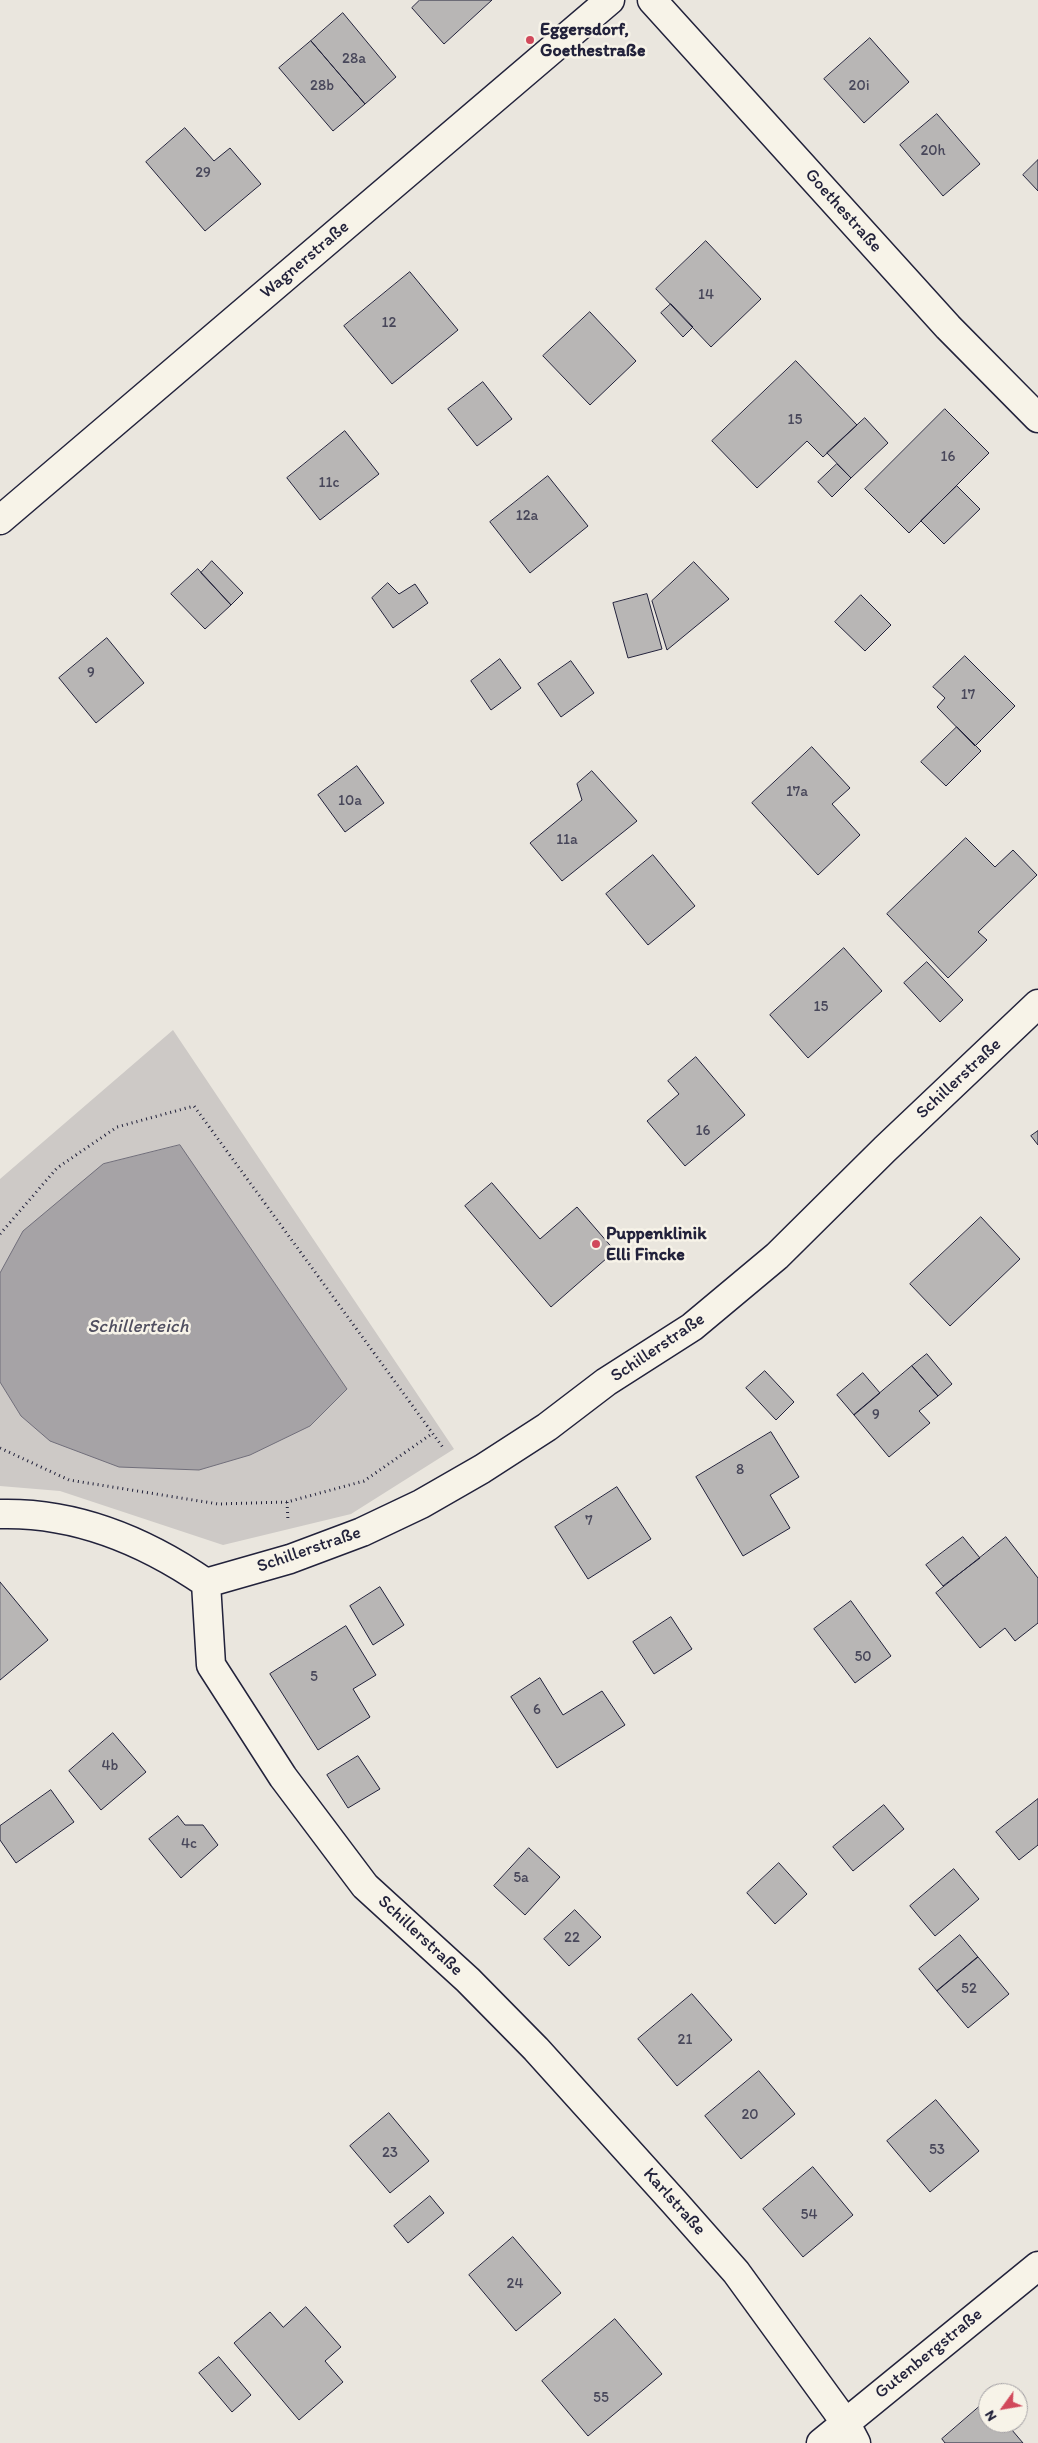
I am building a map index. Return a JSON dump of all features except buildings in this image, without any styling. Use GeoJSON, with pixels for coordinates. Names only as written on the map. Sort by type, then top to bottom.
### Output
{"type":"FeatureCollection","features":[{"type":"Feature","properties":{"kind":"street","name":"Wagnerstraße"},"geometry":{"type":"LineString","coordinates":[[0,520],[610,0]]}},
{"type":"Feature","properties":{"kind":"street","name":"Goethestraße"},"geometry":{"type":"LineString","coordinates":[[652,0],[948,327],[1038,418]]}},
{"type":"Feature","properties":{"kind":"street","name":"Schillerstraße"},"geometry":{"type":"LineString","coordinates":[[468,1980],[365,1886],[283,1777],[211,1665],[206,1584],[290,1559],[362,1532],[420,1504],[482,1469],[547,1427],[606,1382],[692,1327],[777,1256],[885,1149],[1038,1004]]}},
{"type":"Feature","properties":{"kind":"street"},"geometry":{"type":"LineString","coordinates":[[0,1514],[21,1513],[65,1519],[114,1533],[172,1560],[206,1584]]}},
{"type":"Feature","properties":{"kind":"street","name":"Karlstraße"},"geometry":{"type":"LineString","coordinates":[[468,1980],[536,2049],[736,2272],[851,2432]]}},
{"type":"Feature","properties":{"kind":"street","name":"Gutenbergstraße"},"geometry":{"type":"LineString","coordinates":[[821,2443],[851,2432],[1038,2266]]}},
{"type":"Feature","properties":{"kind":"path"},"geometry":{"type":"LineString","coordinates":[[0,1234],[57,1168],[117,1127],[194,1106],[433,1433],[364,1481],[287,1502],[218,1504],[69,1480],[0,1448]]}},
{"type":"Feature","properties":{"kind":"shaded area"},"geometry":{"type":"Polygon","coordinates":[[[173,1030],[454,1449],[351,1514],[223,1545],[60,1491],[0,1486],[0,1179],[173,1030]]]}},
{"type":"Feature","properties":{"kind":"water","name":"Schillerteich"},"geometry":{"type":"Polygon","coordinates":[[[180,1145],[347,1389],[310,1426],[250,1455],[199,1470],[119,1467],[50,1441],[21,1416],[0,1382],[0,1273],[23,1231],[103,1164],[180,1145]]]}},
{"type":"Feature","properties":{"kind":"place","name":"Eggersdorf, Goethestraße"},"geometry":{"type":"Point","coordinates":[530,40]}},
{"type":"Feature","properties":{"kind":"place","name":"Puppenklinik Elli Fincke"},"geometry":{"type":"Point","coordinates":[596,1244]}}]}
